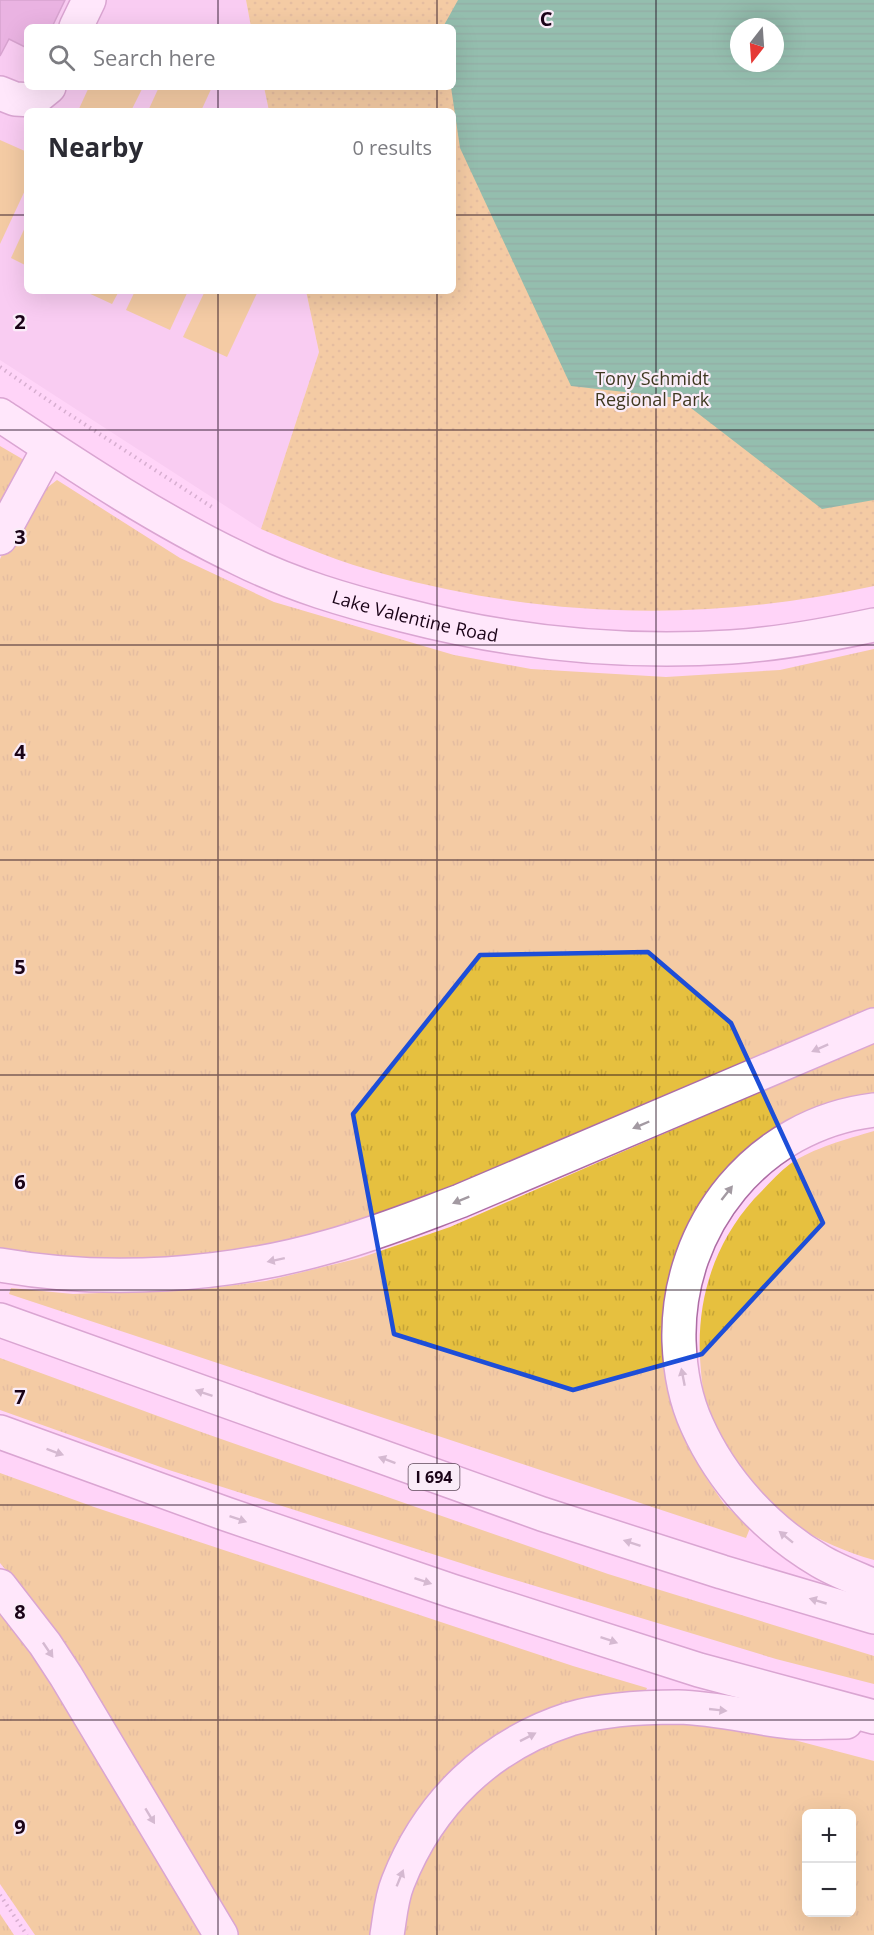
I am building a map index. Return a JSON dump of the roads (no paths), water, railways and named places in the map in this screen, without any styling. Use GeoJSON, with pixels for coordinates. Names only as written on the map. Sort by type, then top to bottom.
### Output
{"type":"FeatureCollection","features":[{"type":"Feature","properties":{"kind":"main road"},"geometry":{"type":"LineString","coordinates":[[77,24],[89,0]]}},
{"type":"Feature","properties":{"kind":"main road"},"geometry":{"type":"LineString","coordinates":[[0,93],[15,99],[33,100],[45,90]]}},
{"type":"Feature","properties":{"kind":"main road","name":"Lake Valentine Road"},"geometry":{"type":"LineString","coordinates":[[0,415],[49,448],[194,536],[242,560],[352,603],[456,629],[555,644],[674,649],[733,647],[825,635],[874,625]]}},
{"type":"Feature","properties":{"kind":"main road"},"geometry":{"type":"LineString","coordinates":[[0,538],[49,448]]}},
{"type":"Feature","properties":{"kind":"main road"},"geometry":{"type":"LineString","coordinates":[[0,1265],[46,1271],[116,1275],[193,1272],[255,1264],[329,1247],[460,1201],[874,1025]]}},
{"type":"Feature","properties":{"kind":"main road"},"geometry":{"type":"LineString","coordinates":[[874,1110],[825,1121],[796,1136],[772,1150],[730,1188],[700,1236],[689,1265],[681,1297],[679,1329],[680,1364],[686,1394],[696,1424],[728,1477],[749,1503],[794,1543],[821,1561],[874,1586]]}},
{"type":"Feature","properties":{"kind":"main road","name":"I 694"},"geometry":{"type":"LineString","coordinates":[[0,1320],[480,1493],[722,1572],[874,1617]]}},
{"type":"Feature","properties":{"kind":"main road"},"geometry":{"type":"LineString","coordinates":[[0,1432],[237,1518],[431,1584],[699,1670],[874,1717]]}},
{"type":"Feature","properties":{"kind":"main road"},"geometry":{"type":"LineString","coordinates":[[0,1586],[45,1644],[66,1676],[221,1935]]}},
{"type":"Feature","properties":{"kind":"main road"},"geometry":{"type":"LineString","coordinates":[[387,1935],[397,1883],[411,1852],[442,1803],[459,1785],[485,1764],[511,1746],[535,1734],[571,1719],[640,1708],[679,1707],[719,1710],[792,1722],[874,1723]]}},
{"type":"Feature","properties":{"kind":"park label","name":"Tony Schmidt Regional Park"},"geometry":{"type":"Point","coordinates":[652,388]}}]}
